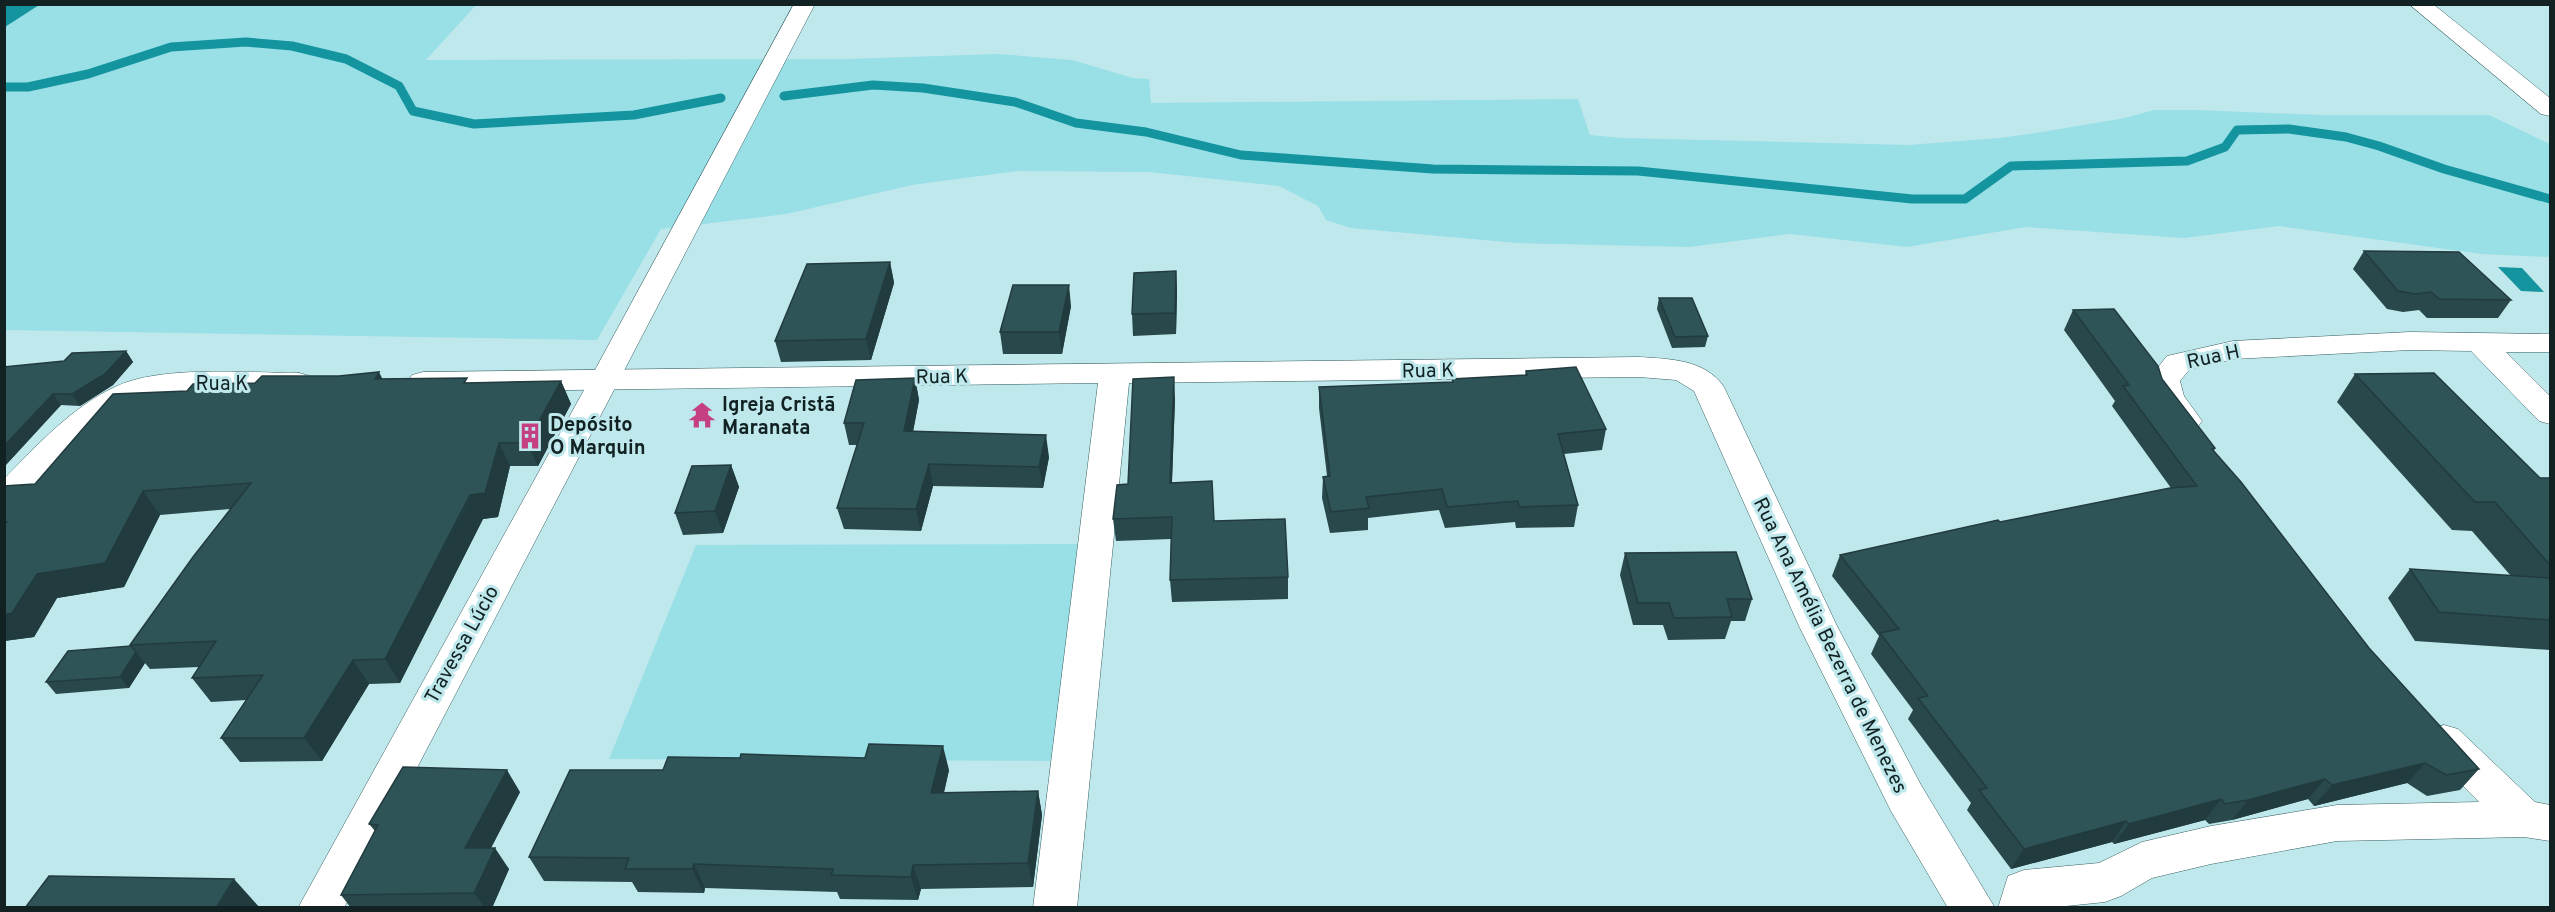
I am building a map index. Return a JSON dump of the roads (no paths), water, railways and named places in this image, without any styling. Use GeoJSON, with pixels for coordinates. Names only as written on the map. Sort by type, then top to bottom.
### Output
{"type":"FeatureCollection","features":[{"type":"Feature","properties":{"kind":"street","name":"Travessa Lúcio"},"geometry":{"type":"LineString","coordinates":[[320,908],[605,381],[805,4]]}},
{"type":"Feature","properties":{"kind":"street"},"geometry":{"type":"LineString","coordinates":[[2419,4],[2550,109]]}},
{"type":"Feature","properties":{"kind":"street","name":"Rua H"},"geometry":{"type":"LineString","coordinates":[[2204,445],[2169,398],[2164,380],[2178,363],[2233,350],[2297,345],[2410,341],[2480,343]]}},
{"type":"Feature","properties":{"kind":"street"},"geometry":{"type":"LineString","coordinates":[[2480,343],[2550,344]]}},
{"type":"Feature","properties":{"kind":"street"},"geometry":{"type":"LineString","coordinates":[[2480,343],[2550,414]]}},
{"type":"Feature","properties":{"kind":"street","name":"Rua K"},"geometry":{"type":"LineString","coordinates":[[394,382],[1639,367],[1678,370],[1699,377]]}},
{"type":"Feature","properties":{"kind":"street"},"geometry":{"type":"LineString","coordinates":[[1055,908],[1115,373]]}},
{"type":"Feature","properties":{"kind":"street","name":"Rua Ana Amélia Bezerra de Menezes"},"geometry":{"type":"LineString","coordinates":[[1699,377],[1708,387],[1818,626],[1896,778],[1973,908]]}},
{"type":"Feature","properties":{"kind":"street","name":"Rua K"},"geometry":{"type":"LineString","coordinates":[[4,501],[84,422],[116,400],[146,386],[184,383],[324,382]]}},
{"type":"Feature","properties":{"kind":"street"},"geometry":{"type":"LineString","coordinates":[[2424,719],[2537,821]]}},
{"type":"Feature","properties":{"kind":"street"},"geometry":{"type":"LineString","coordinates":[[2019,908],[2024,890],[2105,882],[2142,861],[2211,845],[2326,825],[2537,821]]}},
{"type":"Feature","properties":{"kind":"waterway"},"geometry":{"type":"LineString","coordinates":[[4,87],[28,87],[88,74],[171,47],[246,42],[292,46],[346,59],[399,86],[413,111],[474,124],[634,115],[721,98]]}},
{"type":"Feature","properties":{"kind":"waterway"},"geometry":{"type":"LineString","coordinates":[[784,96],[873,85],[923,88],[1015,102],[1076,123],[1146,132],[1241,155],[1433,169],[1638,171],[1912,199],[1965,199],[2011,166],[2187,161],[2225,147],[2237,130],[2289,129],[2346,137],[2444,169],[2550,199]]}},
{"type":"Feature","properties":{"kind":"place","name":"Igreja Cristã Maranata"},"geometry":{"type":"Point","coordinates":[702,415]}},
{"type":"Feature","properties":{"kind":"place","name":"Depósito O Marquin"},"geometry":{"type":"Point","coordinates":[530,436]}}]}
